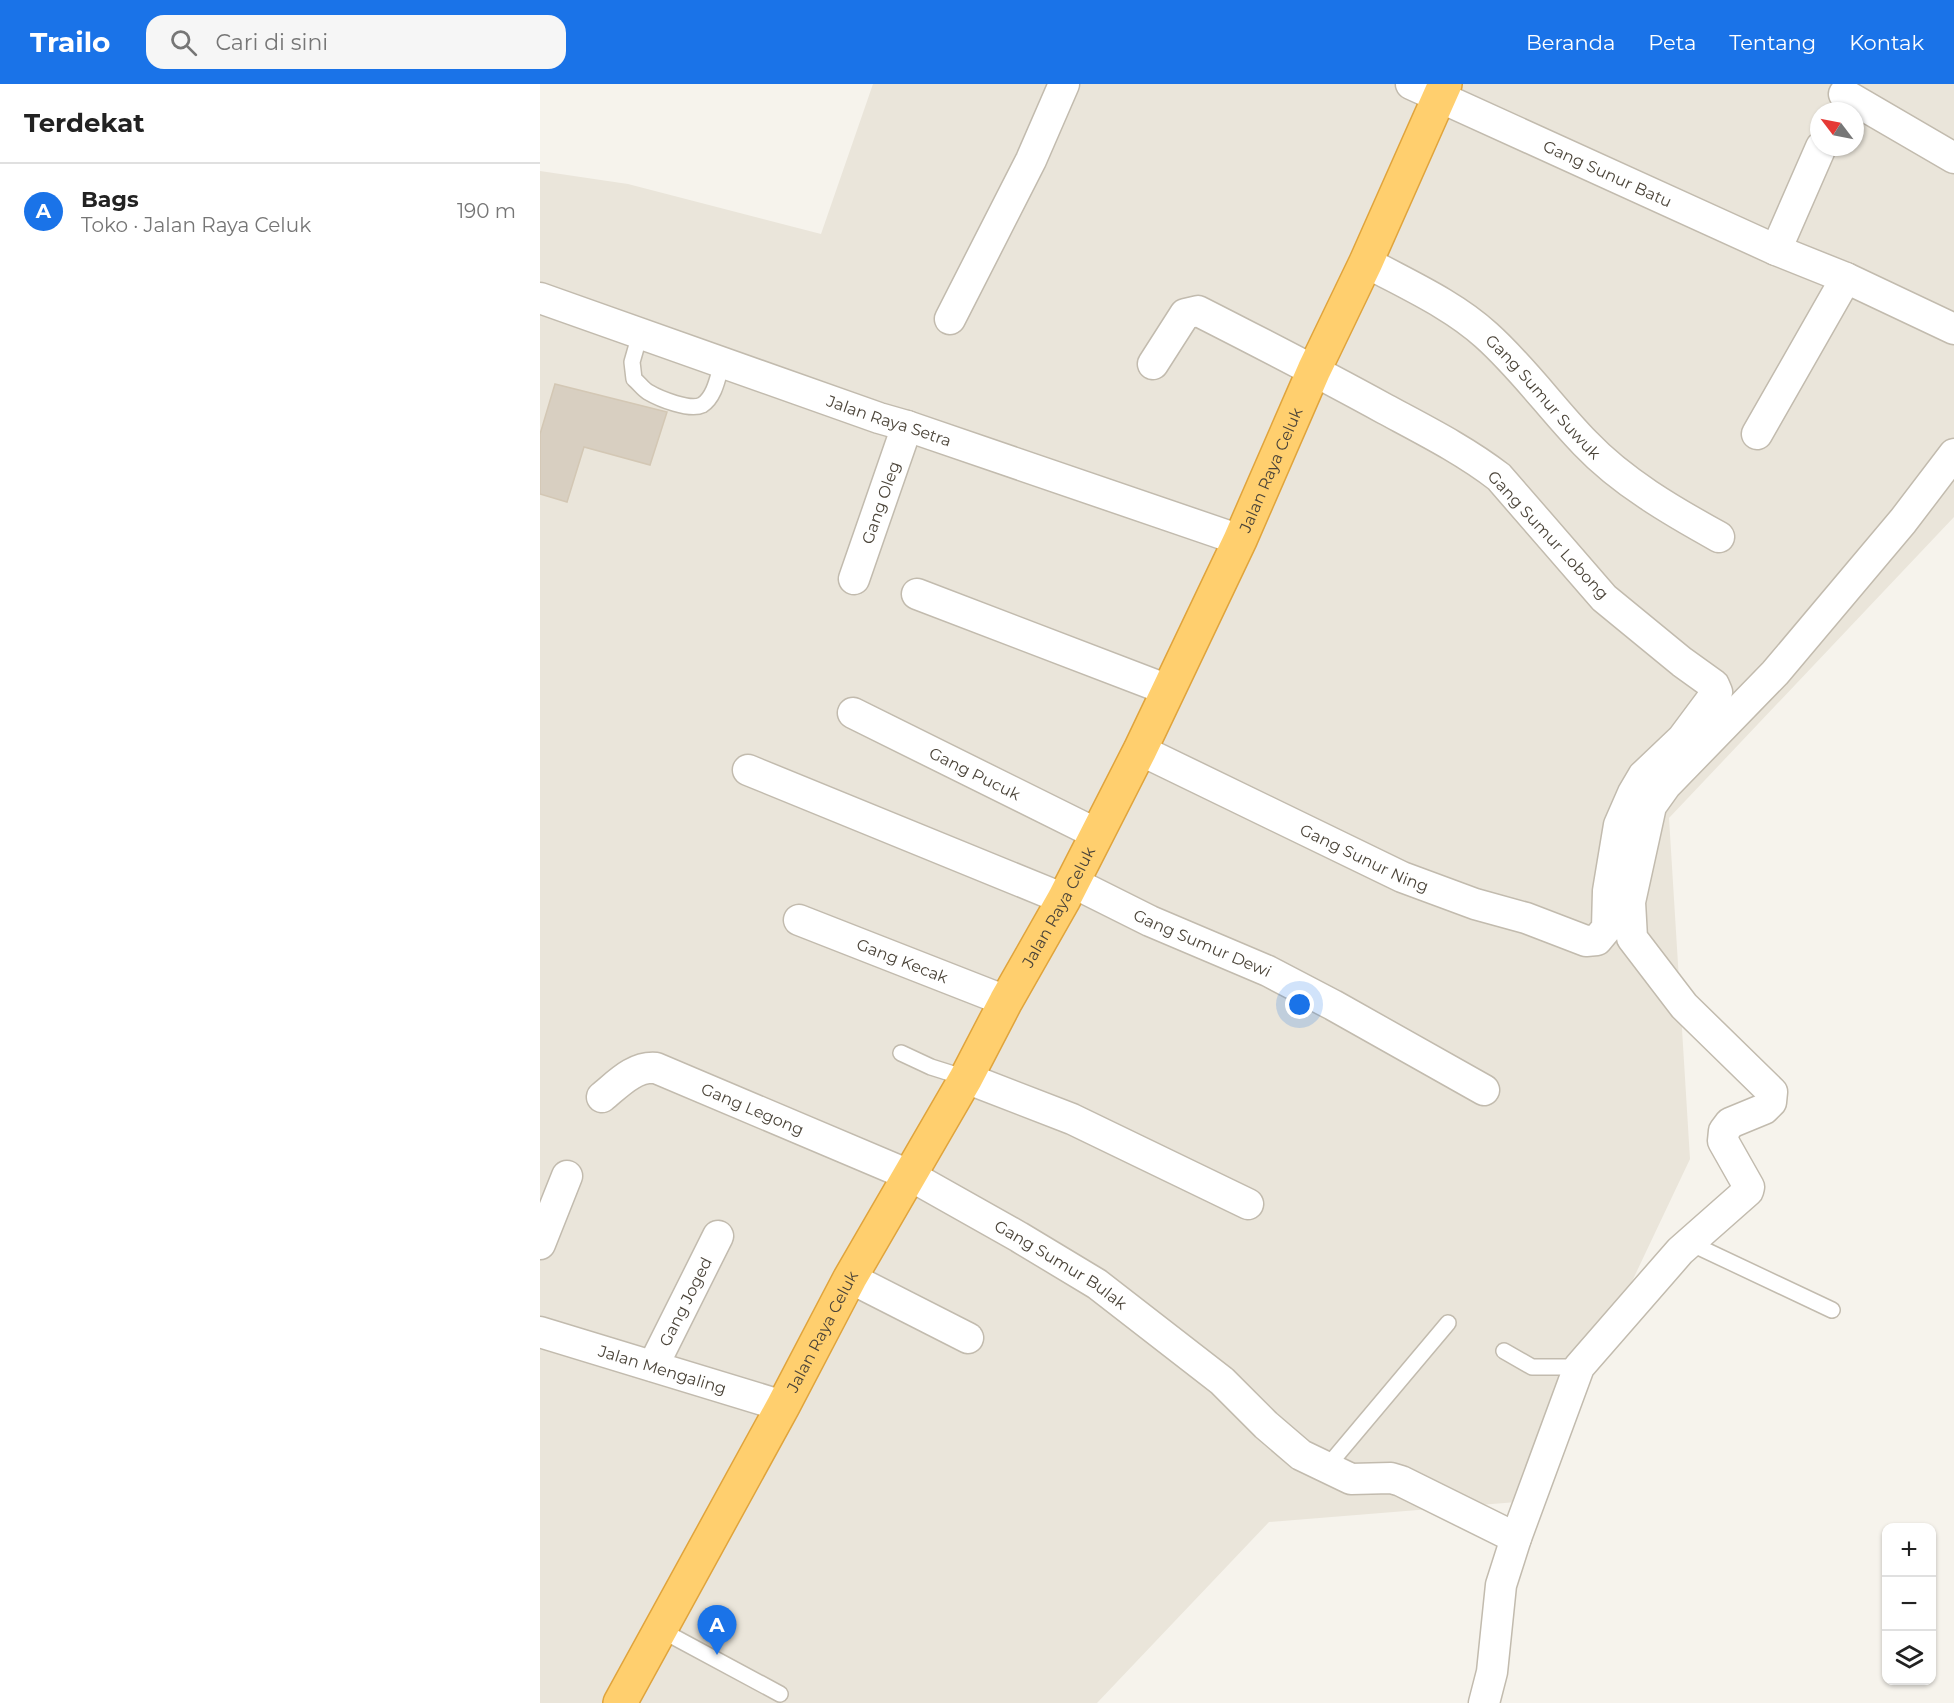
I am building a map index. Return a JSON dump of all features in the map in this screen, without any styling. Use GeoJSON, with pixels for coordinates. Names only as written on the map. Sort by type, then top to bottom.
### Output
{"type":"FeatureCollection","features":[{"type":"Feature","properties":{"kind":"highway","name":"Jalan Raya Celuk"},"geometry":{"type":"LineString","coordinates":[[620,1703],[672,1636],[783,1406],[850,1278],[966,1078],[1068,891],[1140,750],[1240,540],[1314,370],[1366,262],[1432,88]]}},
{"type":"Feature","properties":{"kind":"street"},"geometry":{"type":"LineString","coordinates":[[950,319],[1031,160],[1064,84]]}},
{"type":"Feature","properties":{"kind":"street","name":"Gang Sunur Batu"},"geometry":{"type":"LineString","coordinates":[[1432,88],[1776,250],[1846,278],[1954,329]]}},
{"type":"Feature","properties":{"kind":"street"},"geometry":{"type":"LineString","coordinates":[[1843,96],[1954,158]]}},
{"type":"Feature","properties":{"kind":"street"},"geometry":{"type":"LineString","coordinates":[[1776,250],[1817,156]]}},
{"type":"Feature","properties":{"kind":"street","name":"Gang Sumur Suwuk"},"geometry":{"type":"LineString","coordinates":[[1366,262],[1455,312],[1485,334],[1603,460],[1670,510],[1719,537]]}},
{"type":"Feature","properties":{"kind":"street"},"geometry":{"type":"LineString","coordinates":[[1757,434],[1846,278]]}},
{"type":"Feature","properties":{"kind":"street","name":"Jalan Raya Setra"},"geometry":{"type":"LineString","coordinates":[[540,298],[879,418],[1240,540]]}},
{"type":"Feature","properties":{"kind":"street","name":"Gang Sumur Lobong"},"geometry":{"type":"LineString","coordinates":[[1153,364],[1185,314],[1198,311],[1314,370],[1420,428],[1485,466],[1499,477],[1604,598],[1682,662],[1714,685],[1717,692],[1682,739],[1643,776],[1633,793],[1619,825],[1608,891],[1607,928],[1597,940]]}},
{"type":"Feature","properties":{"kind":"street","name":"Gang Oleg"},"geometry":{"type":"LineString","coordinates":[[854,579],[907,426]]}},
{"type":"Feature","properties":{"kind":"street"},"geometry":{"type":"LineString","coordinates":[[1484,1703],[1492,1672],[1501,1585],[1579,1367],[1672,1260],[1748,1191],[1749,1187],[1723,1140],[1724,1131],[1731,1123],[1764,1109],[1771,1102],[1772,1092],[1684,1006],[1632,938],[1630,902],[1651,806],[1666,785],[1775,673],[1903,521],[1954,454]]}},
{"type":"Feature","properties":{"kind":"street"},"geometry":{"type":"LineString","coordinates":[[917,594],[1168,690]]}},
{"type":"Feature","properties":{"kind":"street","name":"Gang Pucuk"},"geometry":{"type":"LineString","coordinates":[[853,713],[1097,834]]}},
{"type":"Feature","properties":{"kind":"street","name":"Gang Sunur Ning"},"geometry":{"type":"LineString","coordinates":[[1140,750],[1402,877],[1475,904],[1526,918],[1576,939],[1597,940]]}},
{"type":"Feature","properties":{"kind":"street","name":"Gang Sumur Dewi"},"geometry":{"type":"LineString","coordinates":[[748,770],[1150,921],[1268,971],[1334,1005],[1484,1090]]}},
{"type":"Feature","properties":{"kind":"street","name":"Gang Kecak"},"geometry":{"type":"LineString","coordinates":[[799,920],[1006,1002]]}},
{"type":"Feature","properties":{"kind":"street","name":"Gang Legong"},"geometry":{"type":"LineString","coordinates":[[602,1097],[636,1071],[644,1067],[656,1068],[909,1175]]}},
{"type":"Feature","properties":{"kind":"street"},"geometry":{"type":"LineString","coordinates":[[966,1078],[1072,1119],[1248,1204]]}},
{"type":"Feature","properties":{"kind":"street","name":"Gang Sumur Bulak"},"geometry":{"type":"LineString","coordinates":[[909,1175],[1097,1284],[1213,1374],[1282,1440],[1301,1455],[1338,1474]]}},
{"type":"Feature","properties":{"kind":"street"},"geometry":{"type":"LineString","coordinates":[[540,1244],[567,1176]]}},
{"type":"Feature","properties":{"kind":"street","name":"Gang Joged"},"geometry":{"type":"LineString","coordinates":[[653,1366],[718,1236]]}},
{"type":"Feature","properties":{"kind":"street"},"geometry":{"type":"LineString","coordinates":[[850,1278],[968,1338]]}},
{"type":"Feature","properties":{"kind":"street","name":"Jalan Mengaling"},"geometry":{"type":"LineString","coordinates":[[540,1332],[783,1406]]}},
{"type":"Feature","properties":{"kind":"street"},"geometry":{"type":"LineString","coordinates":[[1338,1474],[1391,1478],[1401,1481],[1516,1538]]}},
{"type":"Feature","properties":{"kind":"lane"},"geometry":{"type":"LineString","coordinates":[[640,334],[632,362],[634,379],[648,392],[676,403],[691,408],[703,404],[714,390],[722,363]]}},
{"type":"Feature","properties":{"kind":"lane"},"geometry":{"type":"LineString","coordinates":[[901,1053],[931,1067],[966,1078]]}},
{"type":"Feature","properties":{"kind":"lane"},"geometry":{"type":"LineString","coordinates":[[1690,1243],[1832,1310]]}},
{"type":"Feature","properties":{"kind":"lane"},"geometry":{"type":"LineString","coordinates":[[1338,1474],[1448,1323]]}},
{"type":"Feature","properties":{"kind":"lane"},"geometry":{"type":"LineString","coordinates":[[1504,1351],[1532,1367],[1579,1367]]}},
{"type":"Feature","properties":{"kind":"lane"},"geometry":{"type":"LineString","coordinates":[[672,1636],[780,1694]]}},
{"type":"Feature","properties":{"kind":"shaded area"},"geometry":{"type":"Polygon","coordinates":[[[873,84],[1954,84],[1954,517],[1669,818],[1690,1159],[1528,1501],[1269,1522],[1097,1703],[540,1703],[540,171],[628,184],[821,234],[873,84]]]}},
{"type":"Feature","properties":{"kind":"building"},"geometry":{"type":"Polygon","coordinates":[[[555,384],[667,412],[650,465],[584,447],[567,502],[540,494],[540,434],[555,384]]]}},
{"type":"Feature","properties":{"kind":"place","name":"Bags"},"geometry":{"type":"Point","coordinates":[717,1655]}}]}
